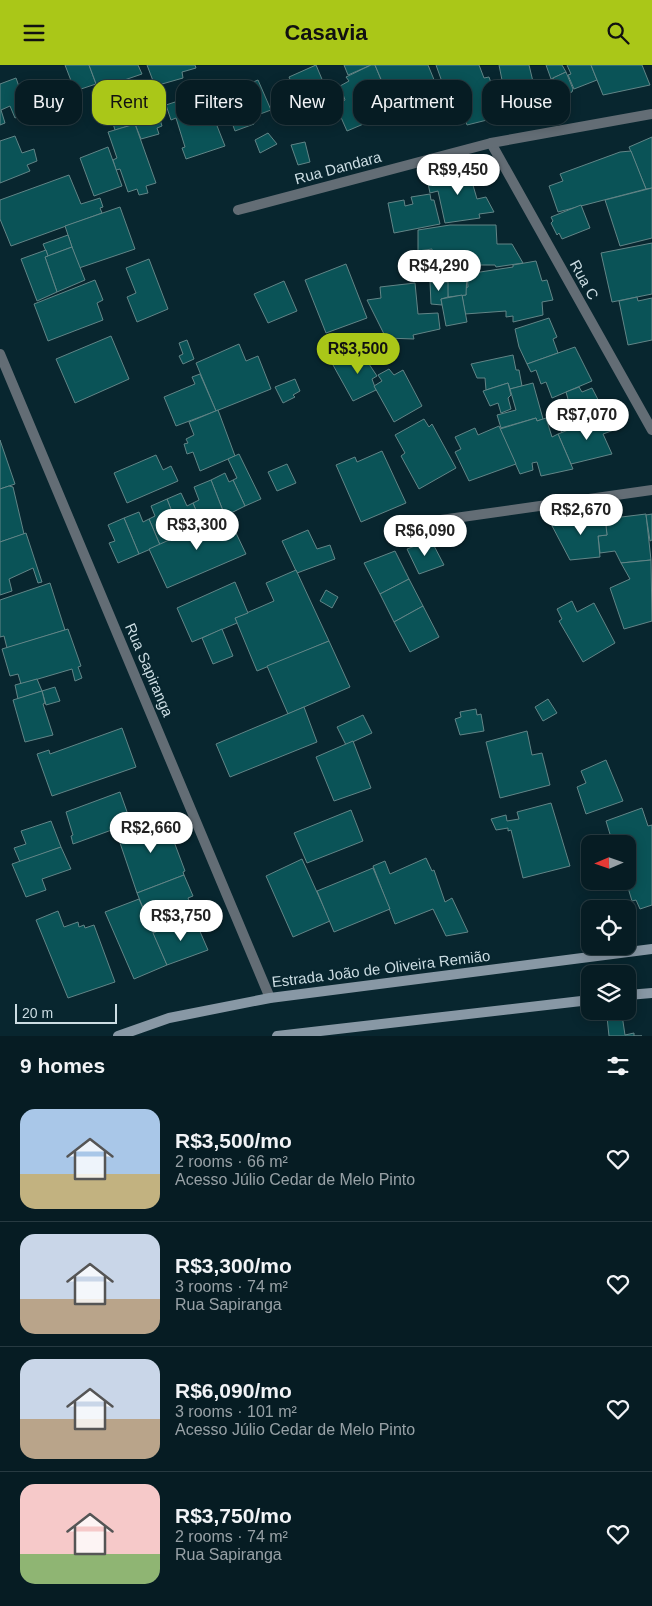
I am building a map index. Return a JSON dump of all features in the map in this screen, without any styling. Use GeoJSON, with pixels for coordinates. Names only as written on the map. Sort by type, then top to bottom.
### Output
{"type":"FeatureCollection","features":[{"type":"Feature","properties":{"kind":"main road","name":"Estrada João de Oliveira Remião"},"geometry":{"type":"LineString","coordinates":[[118,1036],[170,1018],[270,999],[652,949]]}},
{"type":"Feature","properties":{"kind":"main road"},"geometry":{"type":"LineString","coordinates":[[636,994],[652,993]]}},
{"type":"Feature","properties":{"kind":"main road"},"geometry":{"type":"LineString","coordinates":[[277,1036],[581,1001]]}},
{"type":"Feature","properties":{"kind":"street","name":"Rua Dandara"},"geometry":{"type":"LineString","coordinates":[[238,210],[491,143],[652,114]]}},
{"type":"Feature","properties":{"kind":"street","name":"Rua C"},"geometry":{"type":"LineString","coordinates":[[491,143],[652,431]]}},
{"type":"Feature","properties":{"kind":"street","name":"Rua Sapiranga"},"geometry":{"type":"LineString","coordinates":[[0,354],[270,999]]}},
{"type":"Feature","properties":{"kind":"street"},"geometry":{"type":"LineString","coordinates":[[427,522],[652,490]]}},
{"type":"Feature","properties":{"kind":"building"},"geometry":{"type":"Polygon","coordinates":[[[65,65],[89,65],[95,80],[92,80],[92,85],[82,89],[82,80],[71,80],[65,65]]]}},
{"type":"Feature","properties":{"kind":"building"},"geometry":{"type":"Polygon","coordinates":[[[89,65],[138,65],[142,74],[124,80],[95,80],[89,65]]]}},
{"type":"Feature","properties":{"kind":"building"},"geometry":{"type":"Polygon","coordinates":[[[147,65],[195,65],[196,68],[182,72],[183,78],[166,83],[166,80],[153,80],[147,65]]]}},
{"type":"Feature","properties":{"kind":"building"},"geometry":{"type":"Polygon","coordinates":[[[316,65],[322,80],[290,80],[289,77],[316,65]]]}},
{"type":"Feature","properties":{"kind":"building"},"geometry":{"type":"Polygon","coordinates":[[[344,65],[371,65],[348,75],[344,65]]]}},
{"type":"Feature","properties":{"kind":"building"},"geometry":{"type":"Polygon","coordinates":[[[371,65],[375,65],[381,80],[353,80],[353,125],[361,125],[347,131],[343,122],[343,101],[345,100],[343,84],[349,81],[346,77],[371,65]]]}},
{"type":"Feature","properties":{"kind":"building"},"geometry":{"type":"Polygon","coordinates":[[[375,65],[428,65],[434,80],[381,80],[375,65]]]}},
{"type":"Feature","properties":{"kind":"building"},"geometry":{"type":"Polygon","coordinates":[[[436,65],[479,65],[484,78],[489,77],[490,80],[482,80],[482,121],[472,124],[472,80],[441,80],[436,65]]]}},
{"type":"Feature","properties":{"kind":"building"},"geometry":{"type":"Polygon","coordinates":[[[499,65],[529,65],[533,80],[502,80],[499,65]]]}},
{"type":"Feature","properties":{"kind":"building"},"geometry":{"type":"Polygon","coordinates":[[[546,65],[562,65],[566,72],[551,79],[546,65]]]}},
{"type":"Feature","properties":{"kind":"building"},"geometry":{"type":"Polygon","coordinates":[[[567,65],[591,65],[597,80],[574,89],[568,75],[571,74],[567,65]]]}},
{"type":"Feature","properties":{"kind":"building"},"geometry":{"type":"Polygon","coordinates":[[[591,65],[642,65],[650,85],[603,95],[591,65]]]}},
{"type":"Feature","properties":{"kind":"building"},"geometry":{"type":"Polygon","coordinates":[[[566,72],[569,80],[554,80],[553,78],[566,72]]]}},
{"type":"Feature","properties":{"kind":"building"},"geometry":{"type":"Polygon","coordinates":[[[16,78],[17,80],[15,80],[15,118],[10,106],[1,110],[5,123],[0,125],[0,84],[16,78]]]}},
{"type":"Feature","properties":{"kind":"building"},"geometry":{"type":"Polygon","coordinates":[[[570,82],[573,89],[570,93],[570,82]]]}},
{"type":"Feature","properties":{"kind":"building"},"geometry":{"type":"Polygon","coordinates":[[[261,87],[271,110],[261,114],[261,87]]]}},
{"type":"Feature","properties":{"kind":"building"},"geometry":{"type":"Polygon","coordinates":[[[175,102],[176,118],[171,120],[166,105],[175,102]]]}},
{"type":"Feature","properties":{"kind":"building"},"geometry":{"type":"Polygon","coordinates":[[[113,125],[132,125],[115,130],[113,125]]]}},
{"type":"Feature","properties":{"kind":"building"},"geometry":{"type":"Polygon","coordinates":[[[135,125],[162,125],[157,128],[159,134],[141,139],[135,125]]]}},
{"type":"Feature","properties":{"kind":"building"},"geometry":{"type":"Polygon","coordinates":[[[135,125],[156,183],[146,186],[148,193],[139,195],[137,189],[128,192],[120,169],[116,170],[113,160],[117,158],[108,132],[135,125]]]}},
{"type":"Feature","properties":{"kind":"building"},"geometry":{"type":"Polygon","coordinates":[[[178,125],[217,125],[225,146],[186,159],[182,148],[185,147],[178,125]]]}},
{"type":"Feature","properties":{"kind":"building"},"geometry":{"type":"Polygon","coordinates":[[[233,125],[251,125],[235,131],[233,125]]]}},
{"type":"Feature","properties":{"kind":"building"},"geometry":{"type":"Polygon","coordinates":[[[268,133],[277,144],[260,153],[255,140],[268,133]]]}},
{"type":"Feature","properties":{"kind":"building"},"geometry":{"type":"Polygon","coordinates":[[[15,136],[22,153],[34,149],[37,161],[27,165],[30,171],[0,183],[0,141],[15,136]]]}},
{"type":"Feature","properties":{"kind":"building"},"geometry":{"type":"Polygon","coordinates":[[[652,137],[652,188],[646,189],[629,147],[652,137]]]}},
{"type":"Feature","properties":{"kind":"building"},"geometry":{"type":"Polygon","coordinates":[[[305,142],[310,162],[298,165],[291,145],[305,142]]]}},
{"type":"Feature","properties":{"kind":"building"},"geometry":{"type":"Polygon","coordinates":[[[108,147],[122,186],[94,196],[80,158],[108,147]]]}},
{"type":"Feature","properties":{"kind":"building"},"geometry":{"type":"Polygon","coordinates":[[[631,151],[646,189],[558,212],[549,186],[563,181],[560,174],[620,152],[631,151]]]}},
{"type":"Feature","properties":{"kind":"building"},"geometry":{"type":"Polygon","coordinates":[[[468,168],[477,199],[486,197],[494,212],[479,214],[480,218],[445,223],[438,191],[430,193],[426,174],[437,171],[438,175],[468,168]]]}},
{"type":"Feature","properties":{"kind":"building"},"geometry":{"type":"Polygon","coordinates":[[[69,175],[81,204],[100,198],[103,207],[100,208],[102,213],[11,246],[0,219],[0,200],[69,175]]]}},
{"type":"Feature","properties":{"kind":"building"},"geometry":{"type":"Polygon","coordinates":[[[652,188],[652,238],[620,246],[605,200],[652,188]]]}},
{"type":"Feature","properties":{"kind":"building"},"geometry":{"type":"Polygon","coordinates":[[[430,194],[431,200],[434,200],[440,224],[394,233],[388,203],[404,200],[405,206],[413,204],[411,197],[430,194]]]}},
{"type":"Feature","properties":{"kind":"building"},"geometry":{"type":"Polygon","coordinates":[[[581,205],[590,228],[562,239],[559,233],[557,235],[551,223],[553,221],[551,217],[581,205]]]}},
{"type":"Feature","properties":{"kind":"building"},"geometry":{"type":"Polygon","coordinates":[[[120,207],[135,249],[79,268],[65,226],[120,207]]]}},
{"type":"Feature","properties":{"kind":"building"},"geometry":{"type":"Polygon","coordinates":[[[450,225],[496,225],[497,244],[512,244],[523,263],[496,267],[495,265],[472,265],[472,271],[434,276],[432,249],[418,251],[418,230],[450,225]]]}},
{"type":"Feature","properties":{"kind":"building"},"geometry":{"type":"Polygon","coordinates":[[[68,235],[72,247],[48,256],[43,244],[68,235]]]}},
{"type":"Feature","properties":{"kind":"building"},"geometry":{"type":"Polygon","coordinates":[[[652,243],[652,294],[612,302],[601,253],[652,243]]]}},
{"type":"Feature","properties":{"kind":"building"},"geometry":{"type":"Polygon","coordinates":[[[72,247],[85,280],[57,292],[45,257],[72,247]]]}},
{"type":"Feature","properties":{"kind":"building"},"geometry":{"type":"Polygon","coordinates":[[[46,250],[48,256],[45,257],[57,292],[37,301],[21,259],[46,250]]]}},
{"type":"Feature","properties":{"kind":"building"},"geometry":{"type":"Polygon","coordinates":[[[149,259],[168,309],[137,322],[127,297],[136,293],[126,268],[149,259]]]}},
{"type":"Feature","properties":{"kind":"building"},"geometry":{"type":"Polygon","coordinates":[[[536,261],[542,281],[547,280],[553,300],[542,302],[543,315],[513,322],[513,316],[506,317],[506,311],[465,314],[462,295],[466,295],[465,288],[468,287],[467,274],[513,267],[513,265],[536,261]]]}},
{"type":"Feature","properties":{"kind":"building"},"geometry":{"type":"Polygon","coordinates":[[[346,264],[367,318],[326,333],[305,280],[346,264]]]}},
{"type":"Feature","properties":{"kind":"building"},"geometry":{"type":"Polygon","coordinates":[[[467,271],[466,295],[448,297],[446,275],[467,271]]]}},
{"type":"Feature","properties":{"kind":"building"},"geometry":{"type":"Polygon","coordinates":[[[95,280],[103,300],[97,303],[103,320],[48,341],[34,304],[95,280]]]}},
{"type":"Feature","properties":{"kind":"building"},"geometry":{"type":"Polygon","coordinates":[[[284,281],[297,311],[268,323],[254,294],[284,281]]]}},
{"type":"Feature","properties":{"kind":"building"},"geometry":{"type":"Polygon","coordinates":[[[430,282],[448,282],[448,297],[441,299],[442,305],[431,304],[430,282]]]}},
{"type":"Feature","properties":{"kind":"building"},"geometry":{"type":"Polygon","coordinates":[[[415,283],[418,314],[438,313],[440,329],[413,335],[414,339],[386,338],[367,300],[381,298],[380,287],[415,283]]]}},
{"type":"Feature","properties":{"kind":"building"},"geometry":{"type":"Polygon","coordinates":[[[462,295],[467,322],[446,326],[441,299],[462,295]]]}},
{"type":"Feature","properties":{"kind":"building"},"geometry":{"type":"Polygon","coordinates":[[[637,297],[638,301],[652,298],[652,340],[628,345],[619,301],[637,297]]]}},
{"type":"Feature","properties":{"kind":"building"},"geometry":{"type":"Polygon","coordinates":[[[549,318],[557,337],[553,339],[558,353],[527,364],[519,347],[515,329],[549,318]]]}},
{"type":"Feature","properties":{"kind":"building"},"geometry":{"type":"Polygon","coordinates":[[[111,336],[129,379],[75,403],[56,359],[111,336]]]}},
{"type":"Feature","properties":{"kind":"building"},"geometry":{"type":"Polygon","coordinates":[[[187,340],[194,359],[183,364],[179,356],[183,354],[179,343],[187,340]]]}},
{"type":"Feature","properties":{"kind":"building"},"geometry":{"type":"Polygon","coordinates":[[[239,344],[246,361],[258,356],[271,389],[216,411],[196,363],[239,344]]]}},
{"type":"Feature","properties":{"kind":"building"},"geometry":{"type":"Polygon","coordinates":[[[575,347],[592,381],[552,398],[546,382],[541,384],[536,370],[531,372],[527,364],[575,347]]]}},
{"type":"Feature","properties":{"kind":"building"},"geometry":{"type":"Polygon","coordinates":[[[375,350],[379,359],[369,364],[377,376],[372,379],[376,390],[353,401],[333,365],[375,350]]]}},
{"type":"Feature","properties":{"kind":"building"},"geometry":{"type":"Polygon","coordinates":[[[513,355],[516,370],[519,370],[522,386],[510,389],[508,383],[486,390],[485,378],[477,378],[471,364],[513,355]]]}},
{"type":"Feature","properties":{"kind":"building"},"geometry":{"type":"Polygon","coordinates":[[[389,369],[394,375],[403,370],[422,406],[394,422],[374,386],[382,381],[378,375],[389,369]]]}},
{"type":"Feature","properties":{"kind":"building"},"geometry":{"type":"Polygon","coordinates":[[[200,374],[216,411],[176,426],[164,397],[195,384],[192,377],[200,374]]]}},
{"type":"Feature","properties":{"kind":"building"},"geometry":{"type":"Polygon","coordinates":[[[295,379],[300,391],[293,395],[295,397],[283,403],[275,387],[295,379]]]}},
{"type":"Feature","properties":{"kind":"building"},"geometry":{"type":"Polygon","coordinates":[[[508,383],[511,395],[508,398],[511,409],[501,413],[498,403],[490,406],[483,391],[508,383]]]}},
{"type":"Feature","properties":{"kind":"building"},"geometry":{"type":"Polygon","coordinates":[[[533,383],[543,419],[537,421],[536,418],[501,428],[497,415],[516,410],[510,389],[533,383]]]}},
{"type":"Feature","properties":{"kind":"building"},"geometry":{"type":"Polygon","coordinates":[[[579,387],[582,392],[592,388],[606,415],[562,433],[549,407],[568,399],[566,392],[579,387]]]}},
{"type":"Feature","properties":{"kind":"building"},"geometry":{"type":"Polygon","coordinates":[[[218,410],[235,456],[200,471],[193,452],[187,454],[184,444],[188,443],[186,439],[194,435],[189,422],[218,410]]]}},
{"type":"Feature","properties":{"kind":"building"},"geometry":{"type":"Polygon","coordinates":[[[606,415],[614,430],[603,434],[612,454],[571,464],[558,434],[606,415]]]}},
{"type":"Feature","properties":{"kind":"building"},"geometry":{"type":"Polygon","coordinates":[[[536,418],[537,421],[546,418],[552,437],[558,434],[573,469],[541,476],[537,462],[532,463],[533,470],[520,474],[500,429],[536,418]]]}},
{"type":"Feature","properties":{"kind":"building"},"geometry":{"type":"Polygon","coordinates":[[[424,419],[429,427],[432,424],[456,468],[419,489],[401,456],[405,453],[395,435],[424,419]]]}},
{"type":"Feature","properties":{"kind":"building"},"geometry":{"type":"Polygon","coordinates":[[[499,426],[516,464],[469,481],[455,452],[461,449],[455,437],[475,428],[478,435],[499,426]]]}},
{"type":"Feature","properties":{"kind":"building"},"geometry":{"type":"Polygon","coordinates":[[[0,440],[15,484],[0,489],[0,440]]]}},
{"type":"Feature","properties":{"kind":"building"},"geometry":{"type":"Polygon","coordinates":[[[382,451],[406,503],[361,522],[336,465],[355,457],[357,462],[382,451]]]}},
{"type":"Feature","properties":{"kind":"building"},"geometry":{"type":"Polygon","coordinates":[[[239,454],[261,499],[245,506],[233,480],[237,478],[228,459],[239,454]]]}},
{"type":"Feature","properties":{"kind":"building"},"geometry":{"type":"Polygon","coordinates":[[[156,455],[163,470],[171,466],[178,481],[127,503],[114,473],[156,455]]]}},
{"type":"Feature","properties":{"kind":"building"},"geometry":{"type":"Polygon","coordinates":[[[287,464],[296,483],[277,491],[268,472],[287,464]]]}},
{"type":"Feature","properties":{"kind":"building"},"geometry":{"type":"Polygon","coordinates":[[[225,473],[229,482],[233,480],[245,506],[225,516],[211,480],[225,473]]]}},
{"type":"Feature","properties":{"kind":"building"},"geometry":{"type":"Polygon","coordinates":[[[211,480],[225,516],[202,525],[193,503],[199,500],[194,487],[211,480]]]}},
{"type":"Feature","properties":{"kind":"building"},"geometry":{"type":"Polygon","coordinates":[[[9,486],[13,487],[24,534],[0,542],[0,489],[9,486]]]}},
{"type":"Feature","properties":{"kind":"building"},"geometry":{"type":"Polygon","coordinates":[[[181,493],[187,506],[193,503],[202,525],[181,535],[167,499],[181,493]]]}},
{"type":"Feature","properties":{"kind":"building"},"geometry":{"type":"Polygon","coordinates":[[[167,499],[181,535],[160,545],[149,519],[155,516],[151,506],[167,499]]]}},
{"type":"Feature","properties":{"kind":"building"},"geometry":{"type":"Polygon","coordinates":[[[139,512],[143,522],[149,519],[160,545],[139,554],[124,518],[139,512]]]}},
{"type":"Feature","properties":{"kind":"building"},"geometry":{"type":"Polygon","coordinates":[[[227,514],[246,554],[167,588],[149,549],[227,514]]]}},
{"type":"Feature","properties":{"kind":"building"},"geometry":{"type":"Polygon","coordinates":[[[646,514],[651,560],[621,563],[615,551],[600,553],[598,536],[607,535],[605,519],[646,514]]]}},
{"type":"Feature","properties":{"kind":"building"},"geometry":{"type":"Polygon","coordinates":[[[652,514],[652,540],[650,541],[646,515],[652,514]]]}},
{"type":"Feature","properties":{"kind":"building"},"geometry":{"type":"Polygon","coordinates":[[[605,516],[607,535],[598,536],[600,557],[570,560],[550,522],[605,516]]]}},
{"type":"Feature","properties":{"kind":"building"},"geometry":{"type":"Polygon","coordinates":[[[124,518],[139,554],[118,563],[109,543],[115,541],[108,525],[124,518]]]}},
{"type":"Feature","properties":{"kind":"building"},"geometry":{"type":"Polygon","coordinates":[[[308,530],[317,549],[330,545],[335,559],[297,573],[282,541],[308,530]]]}},
{"type":"Feature","properties":{"kind":"building"},"geometry":{"type":"Polygon","coordinates":[[[26,533],[42,582],[38,583],[33,568],[9,579],[12,591],[0,595],[0,542],[26,533]]]}},
{"type":"Feature","properties":{"kind":"building"},"geometry":{"type":"Polygon","coordinates":[[[431,540],[444,565],[419,574],[407,549],[431,540]]]}},
{"type":"Feature","properties":{"kind":"building"},"geometry":{"type":"Polygon","coordinates":[[[395,551],[409,579],[380,594],[364,563],[395,551]]]}},
{"type":"Feature","properties":{"kind":"building"},"geometry":{"type":"Polygon","coordinates":[[[651,560],[652,621],[624,629],[610,588],[630,579],[621,563],[651,560]]]}},
{"type":"Feature","properties":{"kind":"building"},"geometry":{"type":"Polygon","coordinates":[[[296,570],[329,641],[257,671],[235,618],[274,601],[266,583],[296,570]]]}},
{"type":"Feature","properties":{"kind":"building"},"geometry":{"type":"Polygon","coordinates":[[[409,579],[423,606],[394,622],[380,594],[409,579]]]}},
{"type":"Feature","properties":{"kind":"building"},"geometry":{"type":"Polygon","coordinates":[[[235,582],[248,613],[235,618],[237,623],[192,642],[177,608],[235,582]]]}},
{"type":"Feature","properties":{"kind":"building"},"geometry":{"type":"Polygon","coordinates":[[[50,583],[65,630],[7,648],[4,636],[0,637],[0,600],[50,583]]]}},
{"type":"Feature","properties":{"kind":"building"},"geometry":{"type":"Polygon","coordinates":[[[326,590],[338,597],[332,608],[320,601],[326,590]]]}},
{"type":"Feature","properties":{"kind":"building"},"geometry":{"type":"Polygon","coordinates":[[[572,601],[577,612],[594,603],[615,643],[583,662],[559,621],[562,619],[557,609],[572,601]]]}},
{"type":"Feature","properties":{"kind":"building"},"geometry":{"type":"Polygon","coordinates":[[[423,606],[439,637],[410,652],[394,622],[423,606]]]}},
{"type":"Feature","properties":{"kind":"building"},"geometry":{"type":"Polygon","coordinates":[[[68,629],[81,666],[78,667],[82,678],[75,681],[72,669],[21,684],[18,674],[10,676],[2,649],[68,629]]]}},
{"type":"Feature","properties":{"kind":"building"},"geometry":{"type":"Polygon","coordinates":[[[222,629],[233,656],[213,664],[202,638],[222,629]]]}},
{"type":"Feature","properties":{"kind":"building"},"geometry":{"type":"Polygon","coordinates":[[[329,641],[350,687],[288,714],[267,666],[329,641]]]}},
{"type":"Feature","properties":{"kind":"building"},"geometry":{"type":"Polygon","coordinates":[[[37,679],[42,691],[18,699],[15,685],[37,679]]]}},
{"type":"Feature","properties":{"kind":"building"},"geometry":{"type":"Polygon","coordinates":[[[55,687],[60,701],[46,705],[42,691],[55,687]]]}},
{"type":"Feature","properties":{"kind":"building"},"geometry":{"type":"Polygon","coordinates":[[[42,691],[45,703],[43,704],[53,735],[25,742],[13,700],[42,691]]]}},
{"type":"Feature","properties":{"kind":"building"},"geometry":{"type":"Polygon","coordinates":[[[548,699],[557,713],[543,721],[535,707],[548,699]]]}},
{"type":"Feature","properties":{"kind":"building"},"geometry":{"type":"Polygon","coordinates":[[[304,707],[317,742],[230,777],[216,744],[304,707]]]}},
{"type":"Feature","properties":{"kind":"building"},"geometry":{"type":"Polygon","coordinates":[[[476,709],[477,715],[481,714],[484,731],[460,735],[455,719],[461,717],[460,712],[476,709]]]}},
{"type":"Feature","properties":{"kind":"building"},"geometry":{"type":"Polygon","coordinates":[[[363,715],[372,733],[346,745],[337,727],[363,715]]]}},
{"type":"Feature","properties":{"kind":"building"},"geometry":{"type":"Polygon","coordinates":[[[122,728],[136,767],[52,796],[37,754],[49,750],[50,754],[122,728]]]}},
{"type":"Feature","properties":{"kind":"building"},"geometry":{"type":"Polygon","coordinates":[[[527,731],[532,755],[542,753],[550,785],[500,798],[486,742],[527,731]]]}},
{"type":"Feature","properties":{"kind":"building"},"geometry":{"type":"Polygon","coordinates":[[[353,741],[371,788],[334,801],[316,757],[353,741]]]}},
{"type":"Feature","properties":{"kind":"building"},"geometry":{"type":"Polygon","coordinates":[[[606,760],[623,801],[586,814],[577,787],[586,783],[581,771],[606,760]]]}},
{"type":"Feature","properties":{"kind":"building"},"geometry":{"type":"Polygon","coordinates":[[[120,792],[131,823],[73,844],[71,836],[73,835],[66,812],[120,792]]]}},
{"type":"Feature","properties":{"kind":"building"},"geometry":{"type":"Polygon","coordinates":[[[551,803],[570,866],[523,878],[511,830],[508,831],[508,828],[496,830],[491,819],[506,815],[507,821],[519,819],[517,812],[551,803]]]}},
{"type":"Feature","properties":{"kind":"building"},"geometry":{"type":"Polygon","coordinates":[[[642,808],[648,826],[652,825],[652,905],[640,909],[636,900],[632,900],[629,890],[636,890],[636,835],[610,835],[606,821],[642,808]]]}},
{"type":"Feature","properties":{"kind":"building"},"geometry":{"type":"Polygon","coordinates":[[[351,810],[363,841],[307,863],[294,833],[351,810]]]}},
{"type":"Feature","properties":{"kind":"building"},"geometry":{"type":"Polygon","coordinates":[[[164,815],[185,871],[183,872],[184,875],[137,893],[117,834],[164,815]]]}},
{"type":"Feature","properties":{"kind":"building"},"geometry":{"type":"Polygon","coordinates":[[[51,821],[61,847],[20,862],[14,848],[26,844],[21,831],[51,821]]]}},
{"type":"Feature","properties":{"kind":"building"},"geometry":{"type":"Polygon","coordinates":[[[61,847],[71,869],[42,879],[46,890],[26,897],[12,864],[61,847]]]}},
{"type":"Feature","properties":{"kind":"building"},"geometry":{"type":"Polygon","coordinates":[[[426,858],[432,871],[434,870],[445,902],[452,898],[468,932],[446,936],[433,909],[395,924],[373,866],[385,861],[390,874],[426,858]]]}},
{"type":"Feature","properties":{"kind":"building"},"geometry":{"type":"Polygon","coordinates":[[[302,859],[330,921],[293,937],[266,876],[302,859]]]}},
{"type":"Feature","properties":{"kind":"building"},"geometry":{"type":"Polygon","coordinates":[[[373,868],[390,909],[334,932],[317,891],[373,868]]]}},
{"type":"Feature","properties":{"kind":"building"},"geometry":{"type":"Polygon","coordinates":[[[184,875],[193,896],[188,898],[197,919],[166,931],[165,928],[153,933],[137,893],[184,875]]]}},
{"type":"Feature","properties":{"kind":"building"},"geometry":{"type":"Polygon","coordinates":[[[139,899],[167,965],[134,979],[105,912],[139,899]]]}},
{"type":"Feature","properties":{"kind":"building"},"geometry":{"type":"Polygon","coordinates":[[[58,911],[64,927],[78,922],[79,927],[84,925],[85,928],[94,925],[115,982],[68,998],[36,920],[58,911]]]}},
{"type":"Feature","properties":{"kind":"building"},"geometry":{"type":"Polygon","coordinates":[[[195,920],[208,950],[167,965],[153,933],[165,928],[166,931],[195,920]]]}},
{"type":"Feature","properties":{"kind":"building"},"geometry":{"type":"Polygon","coordinates":[[[607,1020],[623,1020],[625,1035],[634,1033],[634,1036],[609,1036],[607,1020]]]}}]}
